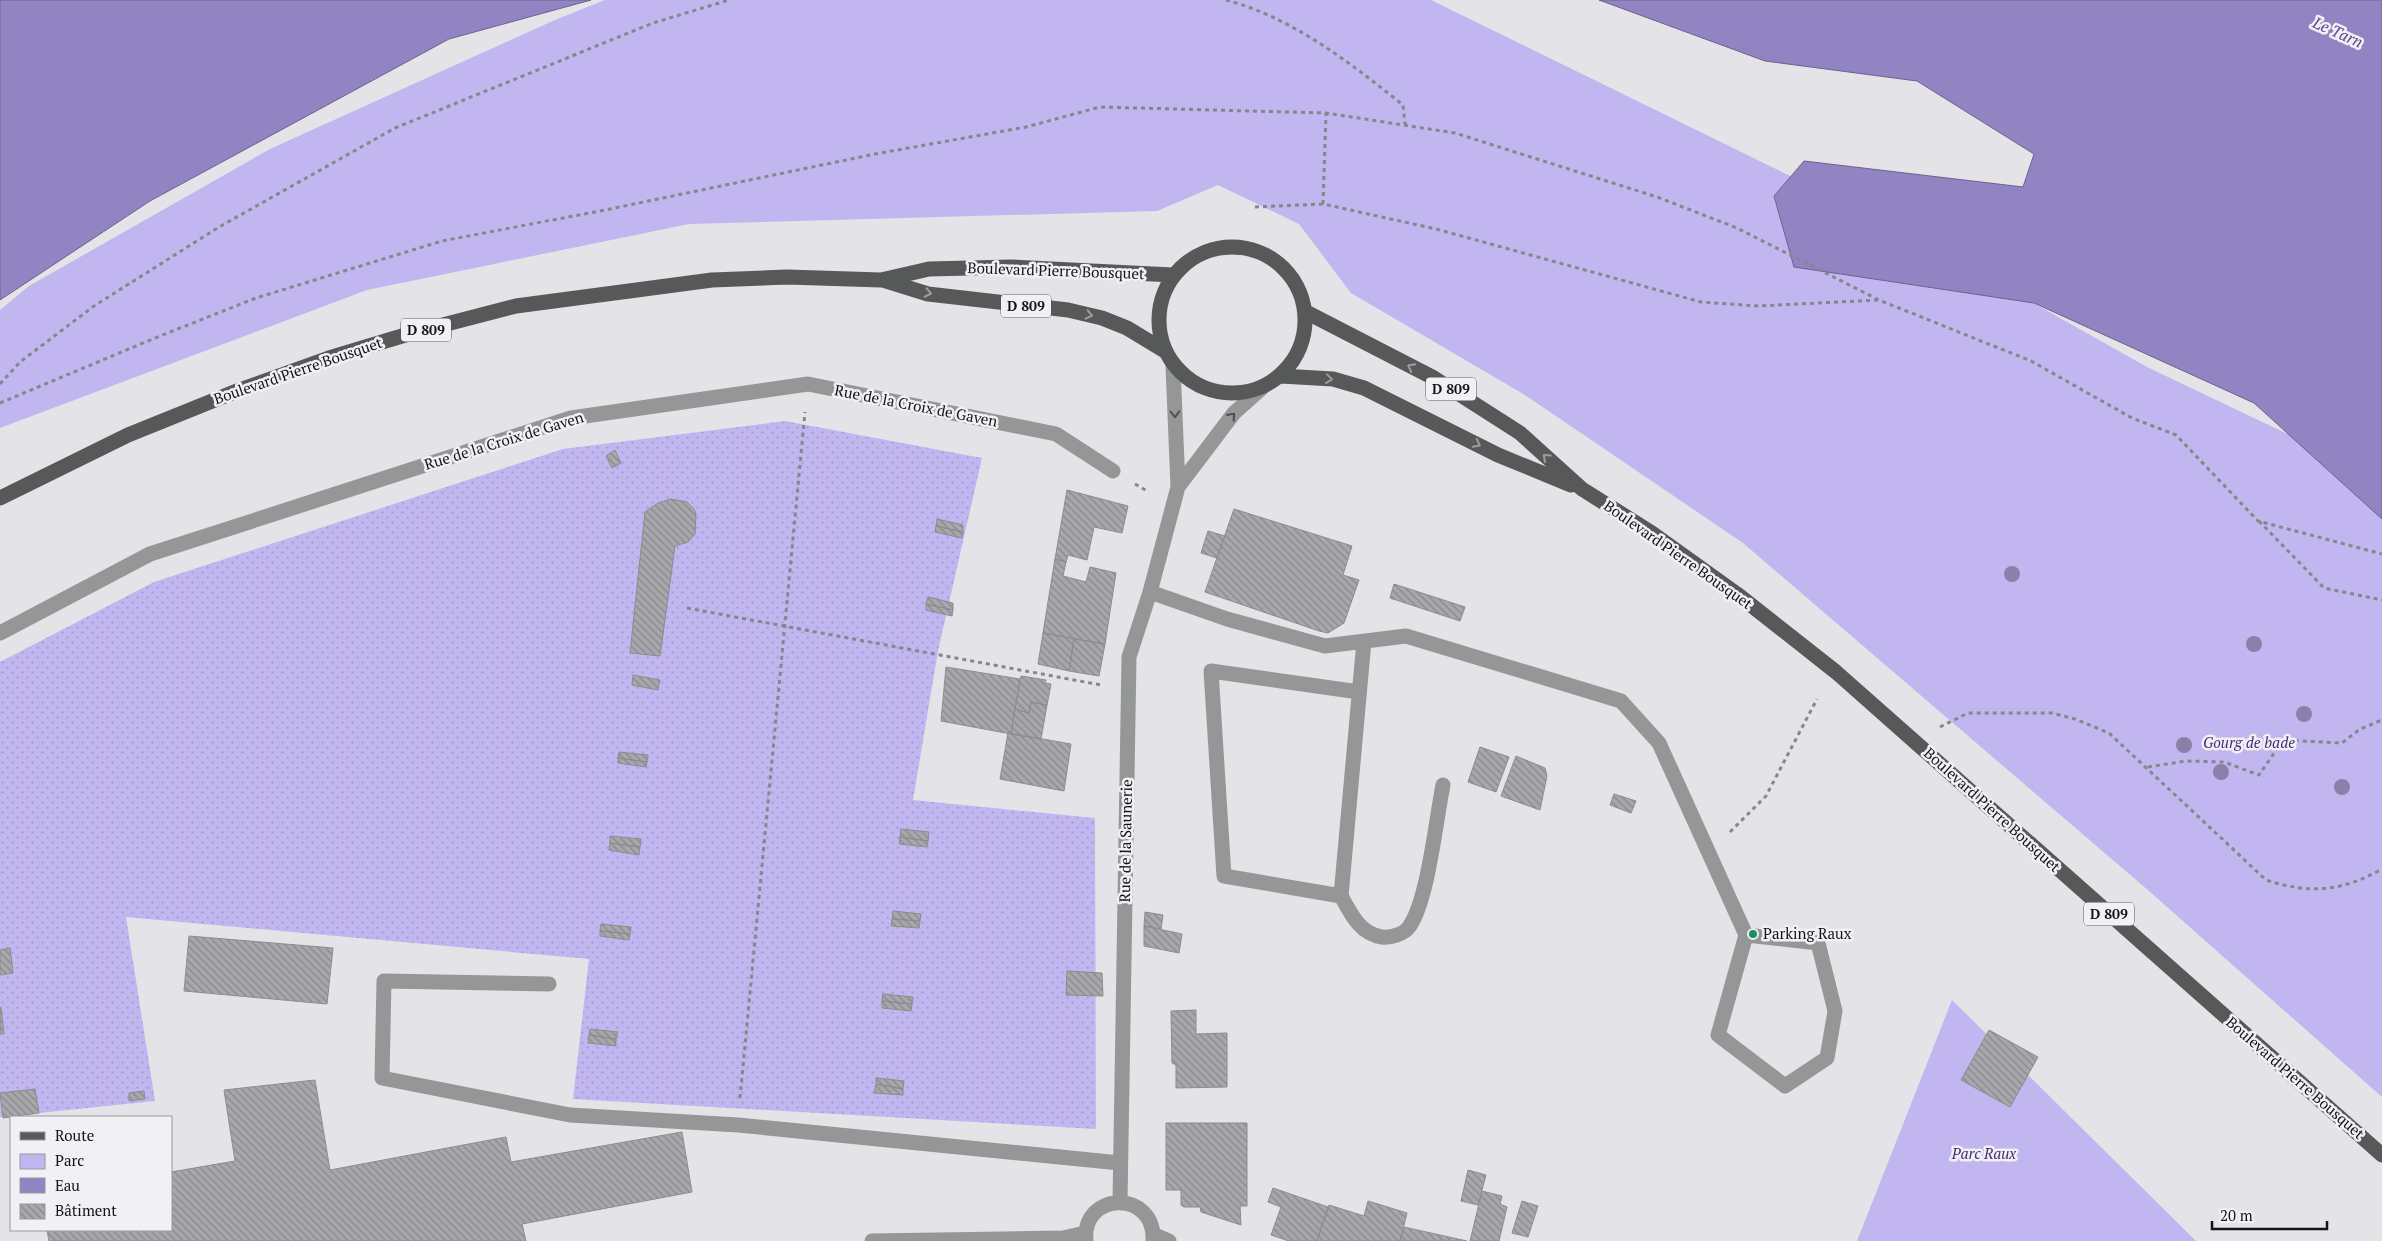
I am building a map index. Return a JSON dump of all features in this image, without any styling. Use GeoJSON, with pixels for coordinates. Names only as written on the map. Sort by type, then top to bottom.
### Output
{"type":"FeatureCollection","features":[{"type":"Feature","properties":{"kind":"main road"},"geometry":{"type":"LineString","coordinates":[[1239,246],[1263,253],[1283,267],[1298,287],[1306,312],[1305,336],[1296,358],[1281,376],[1262,388],[1238,394],[1214,392],[1192,382],[1173,366],[1165,351],[1159,332],[1158,312],[1163,292],[1173,275],[1191,258],[1214,248],[1239,246]]}},
{"type":"Feature","properties":{"kind":"main road","name":"Boulevard Pierre Bousquet"},"geometry":{"type":"LineString","coordinates":[[0,498],[128,435],[237,390],[394,339],[516,306],[712,280],[787,277],[881,280],[929,269],[1011,267],[1173,275]]}},
{"type":"Feature","properties":{"kind":"main road","name":"Boulevard Pierre Bousquet"},"geometry":{"type":"LineString","coordinates":[[881,280],[928,294],[1068,310],[1102,318],[1127,328],[1165,351]]}},
{"type":"Feature","properties":{"kind":"main road","name":"Boulevard Pierre Bousquet"},"geometry":{"type":"LineString","coordinates":[[1306,312],[1434,378],[1520,433],[1582,489],[1652,533],[1737,594],[1836,672],[2382,1155]]}},
{"type":"Feature","properties":{"kind":"main road","name":"Boulevard Pierre Bousquet"},"geometry":{"type":"LineString","coordinates":[[1281,376],[1334,379],[1364,388],[1498,455],[1582,489]]}},
{"type":"Feature","properties":{"kind":"street","name":"Rue de la Saunerie"},"geometry":{"type":"LineString","coordinates":[[1120,1202],[1129,657],[1150,592],[1178,487],[1173,366]]}},
{"type":"Feature","properties":{"kind":"street","name":"Rue de la Croix de Gaven"},"geometry":{"type":"LineString","coordinates":[[0,632],[150,554],[571,418],[808,384],[1056,434],[1113,471]]}},
{"type":"Feature","properties":{"kind":"street","name":"Rue de la Saunerie"},"geometry":{"type":"LineString","coordinates":[[1178,487],[1234,413],[1262,388]]}},
{"type":"Feature","properties":{"kind":"street"},"geometry":{"type":"LineString","coordinates":[[1150,592],[1227,619],[1325,646],[1406,636],[1621,701],[1659,743],[1746,935],[1718,1035],[1786,1086],[1827,1058],[1835,1011],[1818,943],[1746,935]]}},
{"type":"Feature","properties":{"kind":"street"},"geometry":{"type":"LineString","coordinates":[[1364,641],[1341,896],[1356,923],[1374,936],[1390,938],[1409,928],[1421,903],[1443,785]]}},
{"type":"Feature","properties":{"kind":"street"},"geometry":{"type":"LineString","coordinates":[[1341,896],[1224,876],[1211,671],[1359,692]]}},
{"type":"Feature","properties":{"kind":"street"},"geometry":{"type":"LineString","coordinates":[[549,984],[384,981],[382,1078],[570,1115],[738,1125],[1120,1163]]}},
{"type":"Feature","properties":{"kind":"street"},"geometry":{"type":"LineString","coordinates":[[872,1241],[1085,1237],[1093,1214],[1110,1203],[1120,1202],[1131,1204],[1146,1215],[1151,1224],[1153,1237],[1169,1241]]}},
{"type":"Feature","properties":{"kind":"path"},"geometry":{"type":"LineString","coordinates":[[0,384],[20,362],[94,306],[219,227],[395,128],[653,23],[729,0]]}},
{"type":"Feature","properties":{"kind":"path"},"geometry":{"type":"LineString","coordinates":[[1226,0],[1244,5],[1307,34],[1403,105],[1404,124]]}},
{"type":"Feature","properties":{"kind":"path"},"geometry":{"type":"LineString","coordinates":[[0,403],[256,298],[442,240],[610,209],[875,154],[1026,127],[1100,107],[1326,113],[1456,133],[1656,197],[1737,228],[1879,300],[2031,361],[2132,418],[2176,435],[2324,588],[2382,600]]}},
{"type":"Feature","properties":{"kind":"path"},"geometry":{"type":"LineString","coordinates":[[1323,204],[1326,113]]}},
{"type":"Feature","properties":{"kind":"path"},"geometry":{"type":"LineString","coordinates":[[1255,208],[1323,204],[1436,228],[1701,302],[1758,306],[1879,300]]}},
{"type":"Feature","properties":{"kind":"path"},"geometry":{"type":"LineString","coordinates":[[738,1125],[808,384]]}},
{"type":"Feature","properties":{"kind":"path"},"geometry":{"type":"LineString","coordinates":[[2258,521],[2382,554]]}},
{"type":"Feature","properties":{"kind":"path"},"geometry":{"type":"LineString","coordinates":[[687,608],[1128,690]]}},
{"type":"Feature","properties":{"kind":"path"},"geometry":{"type":"LineString","coordinates":[[1709,854],[1766,796],[1816,699]]}},
{"type":"Feature","properties":{"kind":"path"},"geometry":{"type":"LineString","coordinates":[[1940,727],[1968,713],[2052,713],[2075,719],[2109,732],[2148,768],[2168,790],[2266,880],[2293,888],[2322,890],[2370,876],[2382,870]]}},
{"type":"Feature","properties":{"kind":"path"},"geometry":{"type":"LineString","coordinates":[[2148,768],[2186,761],[2224,762],[2259,775],[2283,740],[2342,743],[2360,729],[2382,720]]}},
{"type":"Feature","properties":{"kind":"green space","name":"Gourg de bade"},"geometry":{"type":"Polygon","coordinates":[[[605,0],[1431,0],[1923,241],[2147,367],[2382,479],[2382,1097],[2149,891],[1743,543],[1525,395],[1351,293],[1299,224],[1218,185],[1157,211],[689,224],[367,290],[0,428],[0,310],[29,286],[270,149],[555,20],[605,0]]]}},
{"type":"Feature","properties":{"kind":"green space"},"geometry":{"type":"Polygon","coordinates":[[[785,421],[982,458],[938,651],[913,800],[1095,818],[1096,1129],[573,1099],[589,959],[126,917],[155,1101],[0,1117],[0,662],[154,582],[563,449],[785,421]]]}},
{"type":"Feature","properties":{"kind":"green space","name":"Parc Raux"},"geometry":{"type":"Polygon","coordinates":[[[1952,1000],[2196,1241],[1857,1241],[1952,1000]]]}},
{"type":"Feature","properties":{"kind":"water"},"geometry":{"type":"Polygon","coordinates":[[[0,0],[591,0],[449,39],[150,201],[0,300],[0,0]]]}},
{"type":"Feature","properties":{"kind":"water","name":"Le Tarn"},"geometry":{"type":"Polygon","coordinates":[[[1599,0],[2382,0],[2382,519],[2254,403],[2034,303],[1794,267],[1774,196],[1804,161],[2023,187],[2034,154],[1917,81],[1765,61],[1599,0]]]}},
{"type":"Feature","properties":{"kind":"building"},"geometry":{"type":"Polygon","coordinates":[[[615,450],[621,463],[612,468],[606,456],[615,450]]]}},
{"type":"Feature","properties":{"kind":"building"},"geometry":{"type":"Polygon","coordinates":[[[1067,490],[1128,506],[1122,533],[1094,527],[1087,560],[1068,555],[1066,562],[1055,559],[1067,490]]]}},
{"type":"Feature","properties":{"kind":"building"},"geometry":{"type":"Polygon","coordinates":[[[671,499],[687,502],[694,509],[696,514],[695,534],[688,542],[675,546],[660,656],[630,653],[645,512],[658,503],[671,499]]]}},
{"type":"Feature","properties":{"kind":"building"},"geometry":{"type":"Polygon","coordinates":[[[1234,509],[1352,546],[1343,575],[1359,580],[1344,623],[1328,633],[1319,631],[1205,592],[1234,509]]]}},
{"type":"Feature","properties":{"kind":"building"},"geometry":{"type":"Polygon","coordinates":[[[937,519],[963,525],[963,532],[936,526],[937,519]]]}},
{"type":"Feature","properties":{"kind":"building"},"geometry":{"type":"Polygon","coordinates":[[[936,526],[963,532],[962,538],[935,532],[936,526]]]}},
{"type":"Feature","properties":{"kind":"building"},"geometry":{"type":"Polygon","coordinates":[[[1208,531],[1225,536],[1217,558],[1201,553],[1208,531]]]}},
{"type":"Feature","properties":{"kind":"building"},"geometry":{"type":"Polygon","coordinates":[[[1055,559],[1066,562],[1063,576],[1086,582],[1090,567],[1116,573],[1105,644],[1043,633],[1055,559]]]}},
{"type":"Feature","properties":{"kind":"building"},"geometry":{"type":"Polygon","coordinates":[[[1394,584],[1465,607],[1460,621],[1390,598],[1394,584]]]}},
{"type":"Feature","properties":{"kind":"building"},"geometry":{"type":"Polygon","coordinates":[[[928,597],[953,603],[953,610],[926,604],[928,597]]]}},
{"type":"Feature","properties":{"kind":"building"},"geometry":{"type":"Polygon","coordinates":[[[926,604],[953,610],[952,616],[926,610],[926,604]]]}},
{"type":"Feature","properties":{"kind":"building"},"geometry":{"type":"Polygon","coordinates":[[[1043,633],[1074,639],[1069,671],[1038,664],[1043,633]]]}},
{"type":"Feature","properties":{"kind":"building"},"geometry":{"type":"Polygon","coordinates":[[[1074,639],[1105,644],[1099,676],[1069,671],[1074,639]]]}},
{"type":"Feature","properties":{"kind":"building"},"geometry":{"type":"Polygon","coordinates":[[[946,667],[1020,679],[1011,734],[941,721],[946,667]]]}},
{"type":"Feature","properties":{"kind":"building"},"geometry":{"type":"Polygon","coordinates":[[[633,675],[660,680],[658,690],[632,685],[633,675]]]}},
{"type":"Feature","properties":{"kind":"building"},"geometry":{"type":"Polygon","coordinates":[[[1021,676],[1046,680],[1045,683],[1051,684],[1047,705],[1031,702],[1029,713],[1015,709],[1021,676]]]}},
{"type":"Feature","properties":{"kind":"building"},"geometry":{"type":"Polygon","coordinates":[[[1031,702],[1047,705],[1041,739],[1011,734],[1015,709],[1029,713],[1031,702]]]}},
{"type":"Feature","properties":{"kind":"building"},"geometry":{"type":"Polygon","coordinates":[[[1008,733],[1071,744],[1064,791],[1000,779],[1008,733]]]}},
{"type":"Feature","properties":{"kind":"building"},"geometry":{"type":"Polygon","coordinates":[[[1480,747],[1509,757],[1496,792],[1468,782],[1480,747]]]}},
{"type":"Feature","properties":{"kind":"building"},"geometry":{"type":"Polygon","coordinates":[[[619,752],[648,755],[647,762],[618,758],[619,752]]]}},
{"type":"Feature","properties":{"kind":"building"},"geometry":{"type":"Polygon","coordinates":[[[1516,756],[1545,768],[1547,776],[1540,810],[1501,796],[1516,756]]]}},
{"type":"Feature","properties":{"kind":"building"},"geometry":{"type":"Polygon","coordinates":[[[618,758],[647,762],[646,767],[618,763],[618,758]]]}},
{"type":"Feature","properties":{"kind":"building"},"geometry":{"type":"Polygon","coordinates":[[[1614,794],[1636,801],[1631,813],[1610,805],[1614,794]]]}},
{"type":"Feature","properties":{"kind":"building"},"geometry":{"type":"Polygon","coordinates":[[[901,829],[929,832],[928,841],[900,837],[901,829]]]}},
{"type":"Feature","properties":{"kind":"building"},"geometry":{"type":"Polygon","coordinates":[[[610,836],[641,839],[640,847],[610,843],[610,836]]]}},
{"type":"Feature","properties":{"kind":"building"},"geometry":{"type":"Polygon","coordinates":[[[900,837],[928,841],[927,847],[899,844],[900,837]]]}},
{"type":"Feature","properties":{"kind":"building"},"geometry":{"type":"Polygon","coordinates":[[[610,843],[640,847],[639,855],[609,850],[610,843]]]}},
{"type":"Feature","properties":{"kind":"building"},"geometry":{"type":"Polygon","coordinates":[[[893,911],[921,914],[920,921],[892,919],[893,911]]]}},
{"type":"Feature","properties":{"kind":"building"},"geometry":{"type":"Polygon","coordinates":[[[1145,912],[1163,915],[1161,929],[1144,926],[1145,912]]]}},
{"type":"Feature","properties":{"kind":"building"},"geometry":{"type":"Polygon","coordinates":[[[892,919],[920,921],[919,928],[891,926],[892,919]]]}},
{"type":"Feature","properties":{"kind":"building"},"geometry":{"type":"Polygon","coordinates":[[[601,924],[631,927],[630,934],[600,931],[601,924]]]}},
{"type":"Feature","properties":{"kind":"building"},"geometry":{"type":"Polygon","coordinates":[[[1144,926],[1182,934],[1179,953],[1144,946],[1144,926]]]}},
{"type":"Feature","properties":{"kind":"building"},"geometry":{"type":"Polygon","coordinates":[[[600,931],[630,934],[629,940],[600,936],[600,931]]]}},
{"type":"Feature","properties":{"kind":"building"},"geometry":{"type":"Polygon","coordinates":[[[189,936],[333,948],[327,1004],[184,991],[189,936]]]}},
{"type":"Feature","properties":{"kind":"building"},"geometry":{"type":"Polygon","coordinates":[[[10,948],[13,973],[0,975],[0,950],[10,948]]]}},
{"type":"Feature","properties":{"kind":"building"},"geometry":{"type":"Polygon","coordinates":[[[1067,971],[1102,973],[1103,996],[1066,995],[1067,971]]]}},
{"type":"Feature","properties":{"kind":"building"},"geometry":{"type":"Polygon","coordinates":[[[883,994],[913,997],[912,1004],[882,1001],[883,994]]]}},
{"type":"Feature","properties":{"kind":"building"},"geometry":{"type":"Polygon","coordinates":[[[882,1001],[912,1004],[911,1011],[882,1008],[882,1001]]]}},
{"type":"Feature","properties":{"kind":"building"},"geometry":{"type":"Polygon","coordinates":[[[1,1007],[4,1034],[0,1034],[1,1007]]]}},
{"type":"Feature","properties":{"kind":"building"},"geometry":{"type":"Polygon","coordinates":[[[1196,1010],[1196,1034],[1227,1033],[1227,1087],[1176,1088],[1176,1065],[1172,1063],[1171,1011],[1196,1010]]]}},
{"type":"Feature","properties":{"kind":"building"},"geometry":{"type":"Polygon","coordinates":[[[590,1029],[618,1032],[616,1039],[589,1035],[590,1029]]]}},
{"type":"Feature","properties":{"kind":"building"},"geometry":{"type":"Polygon","coordinates":[[[1989,1030],[2038,1057],[2010,1107],[1961,1080],[1989,1030]]]}},
{"type":"Feature","properties":{"kind":"building"},"geometry":{"type":"Polygon","coordinates":[[[589,1035],[616,1039],[616,1046],[588,1043],[589,1035]]]}},
{"type":"Feature","properties":{"kind":"building"},"geometry":{"type":"Polygon","coordinates":[[[876,1078],[904,1081],[903,1089],[876,1084],[876,1078]]]}},
{"type":"Feature","properties":{"kind":"building"},"geometry":{"type":"Polygon","coordinates":[[[315,1080],[330,1170],[506,1137],[511,1162],[682,1132],[692,1192],[522,1224],[526,1241],[49,1241],[47,1231],[172,1231],[172,1172],[235,1161],[224,1090],[315,1080]]]}},
{"type":"Feature","properties":{"kind":"building"},"geometry":{"type":"Polygon","coordinates":[[[876,1084],[903,1089],[903,1095],[874,1093],[876,1084]]]}},
{"type":"Feature","properties":{"kind":"building"},"geometry":{"type":"Polygon","coordinates":[[[35,1089],[39,1113],[3,1118],[0,1093],[35,1089]]]}},
{"type":"Feature","properties":{"kind":"building"},"geometry":{"type":"Polygon","coordinates":[[[144,1091],[145,1099],[129,1101],[129,1093],[144,1091]]]}},
{"type":"Feature","properties":{"kind":"building"},"geometry":{"type":"Polygon","coordinates":[[[1166,1123],[1247,1123],[1247,1206],[1240,1206],[1241,1225],[1201,1212],[1200,1207],[1184,1207],[1181,1205],[1181,1190],[1166,1190],[1166,1123]]]}},
{"type":"Feature","properties":{"kind":"building"},"geometry":{"type":"Polygon","coordinates":[[[1468,1170],[1486,1175],[1478,1205],[1461,1201],[1468,1170]]]}},
{"type":"Feature","properties":{"kind":"building"},"geometry":{"type":"Polygon","coordinates":[[[1273,1188],[1328,1207],[1317,1241],[1289,1241],[1271,1235],[1281,1207],[1268,1202],[1273,1188]]]}},
{"type":"Feature","properties":{"kind":"building"},"geometry":{"type":"Polygon","coordinates":[[[1482,1191],[1502,1196],[1500,1204],[1507,1207],[1499,1241],[1470,1241],[1482,1191]]]}},
{"type":"Feature","properties":{"kind":"building"},"geometry":{"type":"Polygon","coordinates":[[[1368,1201],[1407,1213],[1400,1241],[1317,1241],[1329,1205],[1364,1216],[1368,1201]]]}},
{"type":"Feature","properties":{"kind":"building"},"geometry":{"type":"Polygon","coordinates":[[[1522,1201],[1538,1206],[1528,1237],[1512,1233],[1522,1201]]]}},
{"type":"Feature","properties":{"kind":"building"},"geometry":{"type":"Polygon","coordinates":[[[1404,1227],[1467,1241],[1400,1241],[1404,1227]]]}},
{"type":"Feature","properties":{"kind":"place","name":"Parking Raux"},"geometry":{"type":"Point","coordinates":[1753,934]}}]}
